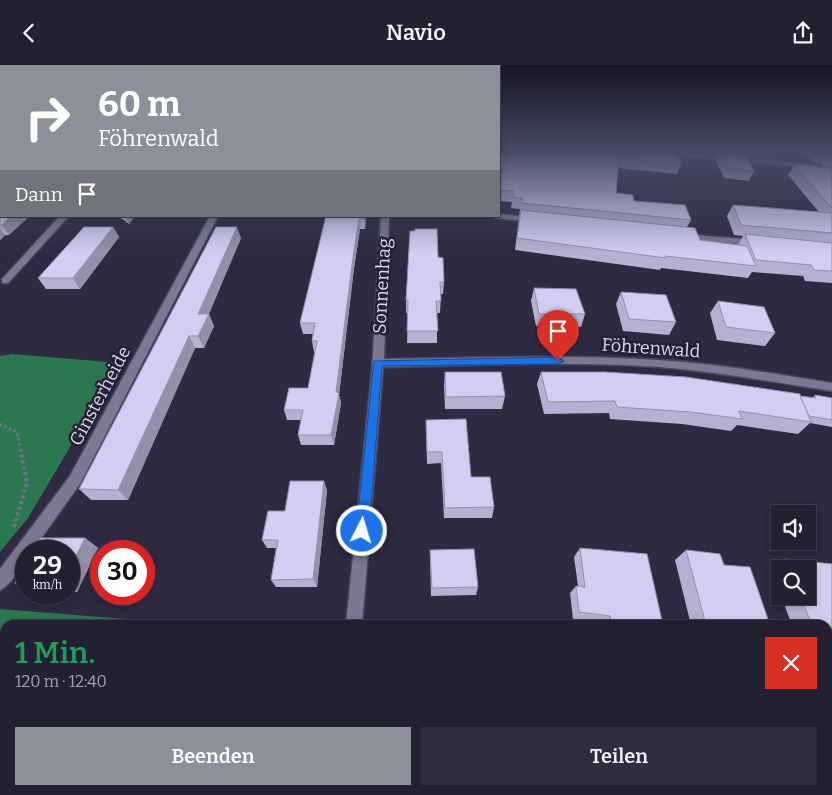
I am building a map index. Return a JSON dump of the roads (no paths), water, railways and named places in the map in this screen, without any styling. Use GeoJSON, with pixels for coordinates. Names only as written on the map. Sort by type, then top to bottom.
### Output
{"type":"FeatureCollection","features":[{"type":"Feature","properties":{"kind":"street"},"geometry":{"type":"LineString","coordinates":[[500,216],[541,221]]}},
{"type":"Feature","properties":{"kind":"street"},"geometry":{"type":"LineString","coordinates":[[5,281],[64,217]]}},
{"type":"Feature","properties":{"kind":"street","name":"Ginsterheide"},"geometry":{"type":"LineString","coordinates":[[0,582],[75,480],[213,217]]}},
{"type":"Feature","properties":{"kind":"street","name":"Sonnenhag"},"geometry":{"type":"LineString","coordinates":[[354,620],[377,363],[384,263],[385,217]]}},
{"type":"Feature","properties":{"kind":"street"},"geometry":{"type":"LineString","coordinates":[[669,234],[766,244]]}},
{"type":"Feature","properties":{"kind":"street","name":"Föhrenwald"},"geometry":{"type":"LineString","coordinates":[[377,363],[637,362],[717,370],[832,387]]}}]}
